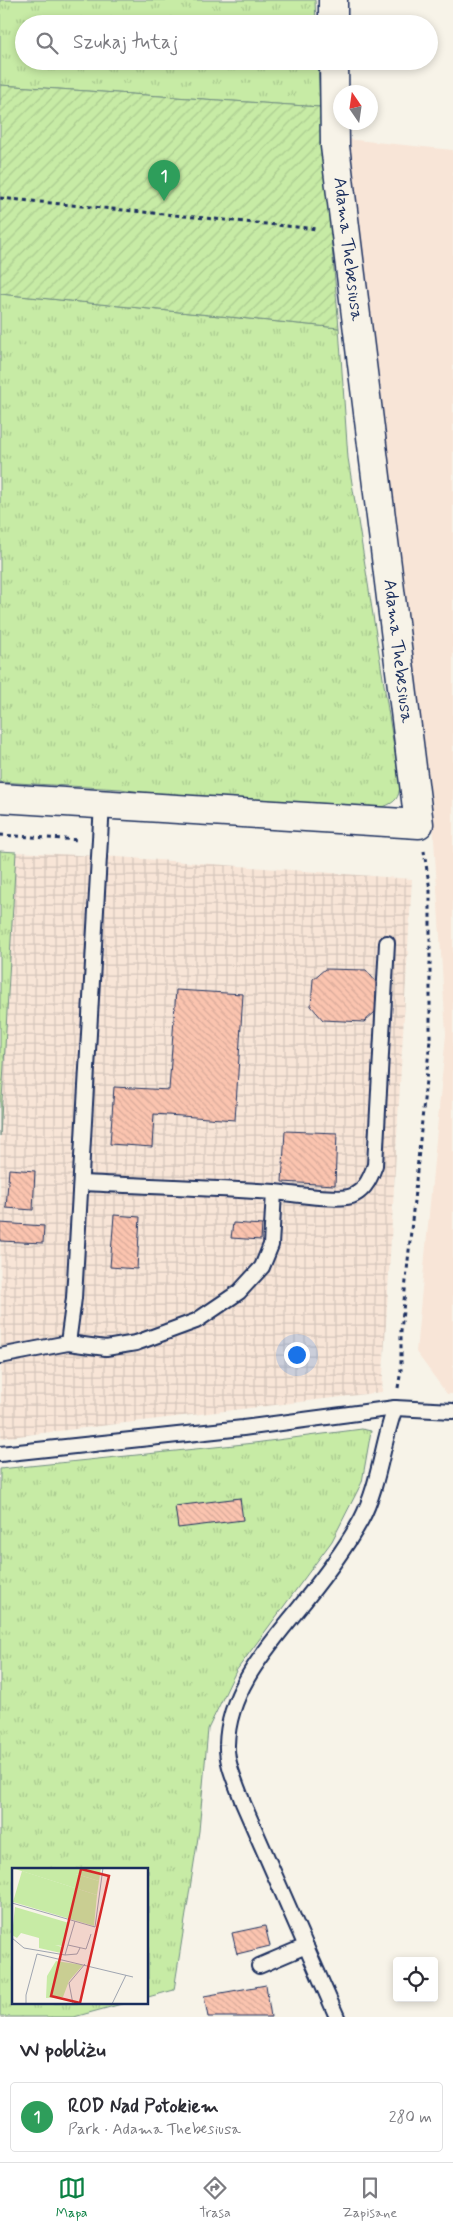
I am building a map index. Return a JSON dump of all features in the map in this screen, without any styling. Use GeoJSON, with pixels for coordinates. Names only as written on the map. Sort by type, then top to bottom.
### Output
{"type":"FeatureCollection","features":[{"type":"Feature","properties":{"kind":"street"},"geometry":{"type":"LineString","coordinates":[[333,0],[333,15]]}},
{"type":"Feature","properties":{"kind":"street","name":"Adama Thebesiusa"},"geometry":{"type":"LineString","coordinates":[[334,70],[335,146],[419,824]]}},
{"type":"Feature","properties":{"kind":"street"},"geometry":{"type":"LineString","coordinates":[[0,798],[419,824]]}},
{"type":"Feature","properties":{"kind":"lane"},"geometry":{"type":"LineString","coordinates":[[68,1343],[74,1298],[102,804]]}},
{"type":"Feature","properties":{"kind":"lane"},"geometry":{"type":"LineString","coordinates":[[81,1183],[274,1192],[342,1198],[353,1196],[363,1189],[371,1177],[375,1165],[387,943]]}},
{"type":"Feature","properties":{"kind":"lane"},"geometry":{"type":"LineString","coordinates":[[0,1356],[68,1343],[106,1348],[136,1343],[196,1321],[239,1292],[262,1267],[271,1245],[274,1192]]}},
{"type":"Feature","properties":{"kind":"lane"},"geometry":{"type":"LineString","coordinates":[[0,1454],[243,1428],[395,1408],[453,1411]]}},
{"type":"Feature","properties":{"kind":"lane"},"geometry":{"type":"LineString","coordinates":[[337,2017],[243,1803],[231,1769],[227,1746],[234,1705],[246,1681],[265,1651],[345,1548],[362,1517],[374,1486],[387,1429],[395,1408]]}},
{"type":"Feature","properties":{"kind":"lane"},"geometry":{"type":"LineString","coordinates":[[258,1966],[306,1946]]}},
{"type":"Feature","properties":{"kind":"path"},"geometry":{"type":"LineString","coordinates":[[0,198],[331,230],[346,228]]}},
{"type":"Feature","properties":{"kind":"path"},"geometry":{"type":"LineString","coordinates":[[395,1408],[401,1370],[401,1331],[430,1040],[430,890],[419,824]]}},
{"type":"Feature","properties":{"kind":"path"},"geometry":{"type":"LineString","coordinates":[[0,836],[99,842]]}},
{"type":"Feature","properties":{"kind":"shaded area"},"geometry":{"type":"Polygon","coordinates":[[[346,139],[453,150],[453,1394],[447,1394],[416,1352],[446,1034],[433,823],[346,139]]]}},
{"type":"Feature","properties":{"kind":"shaded area"},"geometry":{"type":"Polygon","coordinates":[[[16,852],[118,857],[412,879],[382,1392],[1,1438],[0,1136],[16,852]]]}},
{"type":"Feature","properties":{"kind":"green space"},"geometry":{"type":"Polygon","coordinates":[[[0,0],[315,0],[316,15],[15,15],[15,70],[318,70],[320,107],[0,85],[0,0]]]}},
{"type":"Feature","properties":{"kind":"green space"},"geometry":{"type":"Polygon","coordinates":[[[0,85],[320,107],[339,328],[0,294],[0,85]]]}},
{"type":"Feature","properties":{"kind":"green space"},"geometry":{"type":"Polygon","coordinates":[[[0,294],[339,328],[348,458],[400,785],[398,796],[394,801],[383,807],[199,801],[121,789],[0,782],[0,294]]]}},
{"type":"Feature","properties":{"kind":"green space"},"geometry":{"type":"Polygon","coordinates":[[[0,851],[16,852],[0,1136],[0,851]]]}},
{"type":"Feature","properties":{"kind":"green space"},"geometry":{"type":"Polygon","coordinates":[[[362,1429],[371,1431],[362,1482],[332,1541],[236,1671],[208,1729],[199,1831],[174,1990],[149,1997],[149,1868],[12,1868],[12,2004],[121,2004],[74,2017],[0,2017],[0,1469],[254,1443],[362,1429]]]}},
{"type":"Feature","properties":{"kind":"building"},"geometry":{"type":"Polygon","coordinates":[[[325,969],[366,970],[376,982],[376,1011],[364,1022],[323,1020],[311,1006],[313,979],[325,969]]]}},
{"type":"Feature","properties":{"kind":"building"},"geometry":{"type":"Polygon","coordinates":[[[176,990],[243,994],[235,1120],[154,1114],[152,1147],[110,1144],[114,1087],[169,1090],[176,990]]]}},
{"type":"Feature","properties":{"kind":"building"},"geometry":{"type":"Polygon","coordinates":[[[285,1131],[337,1133],[335,1185],[282,1182],[285,1131]]]}},
{"type":"Feature","properties":{"kind":"building"},"geometry":{"type":"Polygon","coordinates":[[[9,1169],[35,1171],[33,1210],[6,1208],[9,1169]]]}},
{"type":"Feature","properties":{"kind":"building"},"geometry":{"type":"Polygon","coordinates":[[[114,1215],[140,1217],[137,1269],[110,1267],[114,1215]]]}},
{"type":"Feature","properties":{"kind":"building"},"geometry":{"type":"Polygon","coordinates":[[[0,1223],[44,1226],[43,1243],[0,1241],[0,1223]]]}},
{"type":"Feature","properties":{"kind":"building"},"geometry":{"type":"Polygon","coordinates":[[[233,1223],[262,1225],[261,1240],[231,1238],[233,1223]]]}},
{"type":"Feature","properties":{"kind":"building"},"geometry":{"type":"Polygon","coordinates":[[[240,1498],[243,1520],[178,1528],[175,1506],[240,1498]]]}},
{"type":"Feature","properties":{"kind":"building"},"geometry":{"type":"Polygon","coordinates":[[[265,1926],[270,1946],[237,1954],[232,1933],[265,1926]]]}},
{"type":"Feature","properties":{"kind":"building"},"geometry":{"type":"Polygon","coordinates":[[[266,1985],[271,2017],[208,2017],[204,1996],[266,1985]]]}},
{"type":"Feature","properties":{"kind":"place","name":"ROD Nad Potokiem"},"geometry":{"type":"Point","coordinates":[164,201]}}]}
